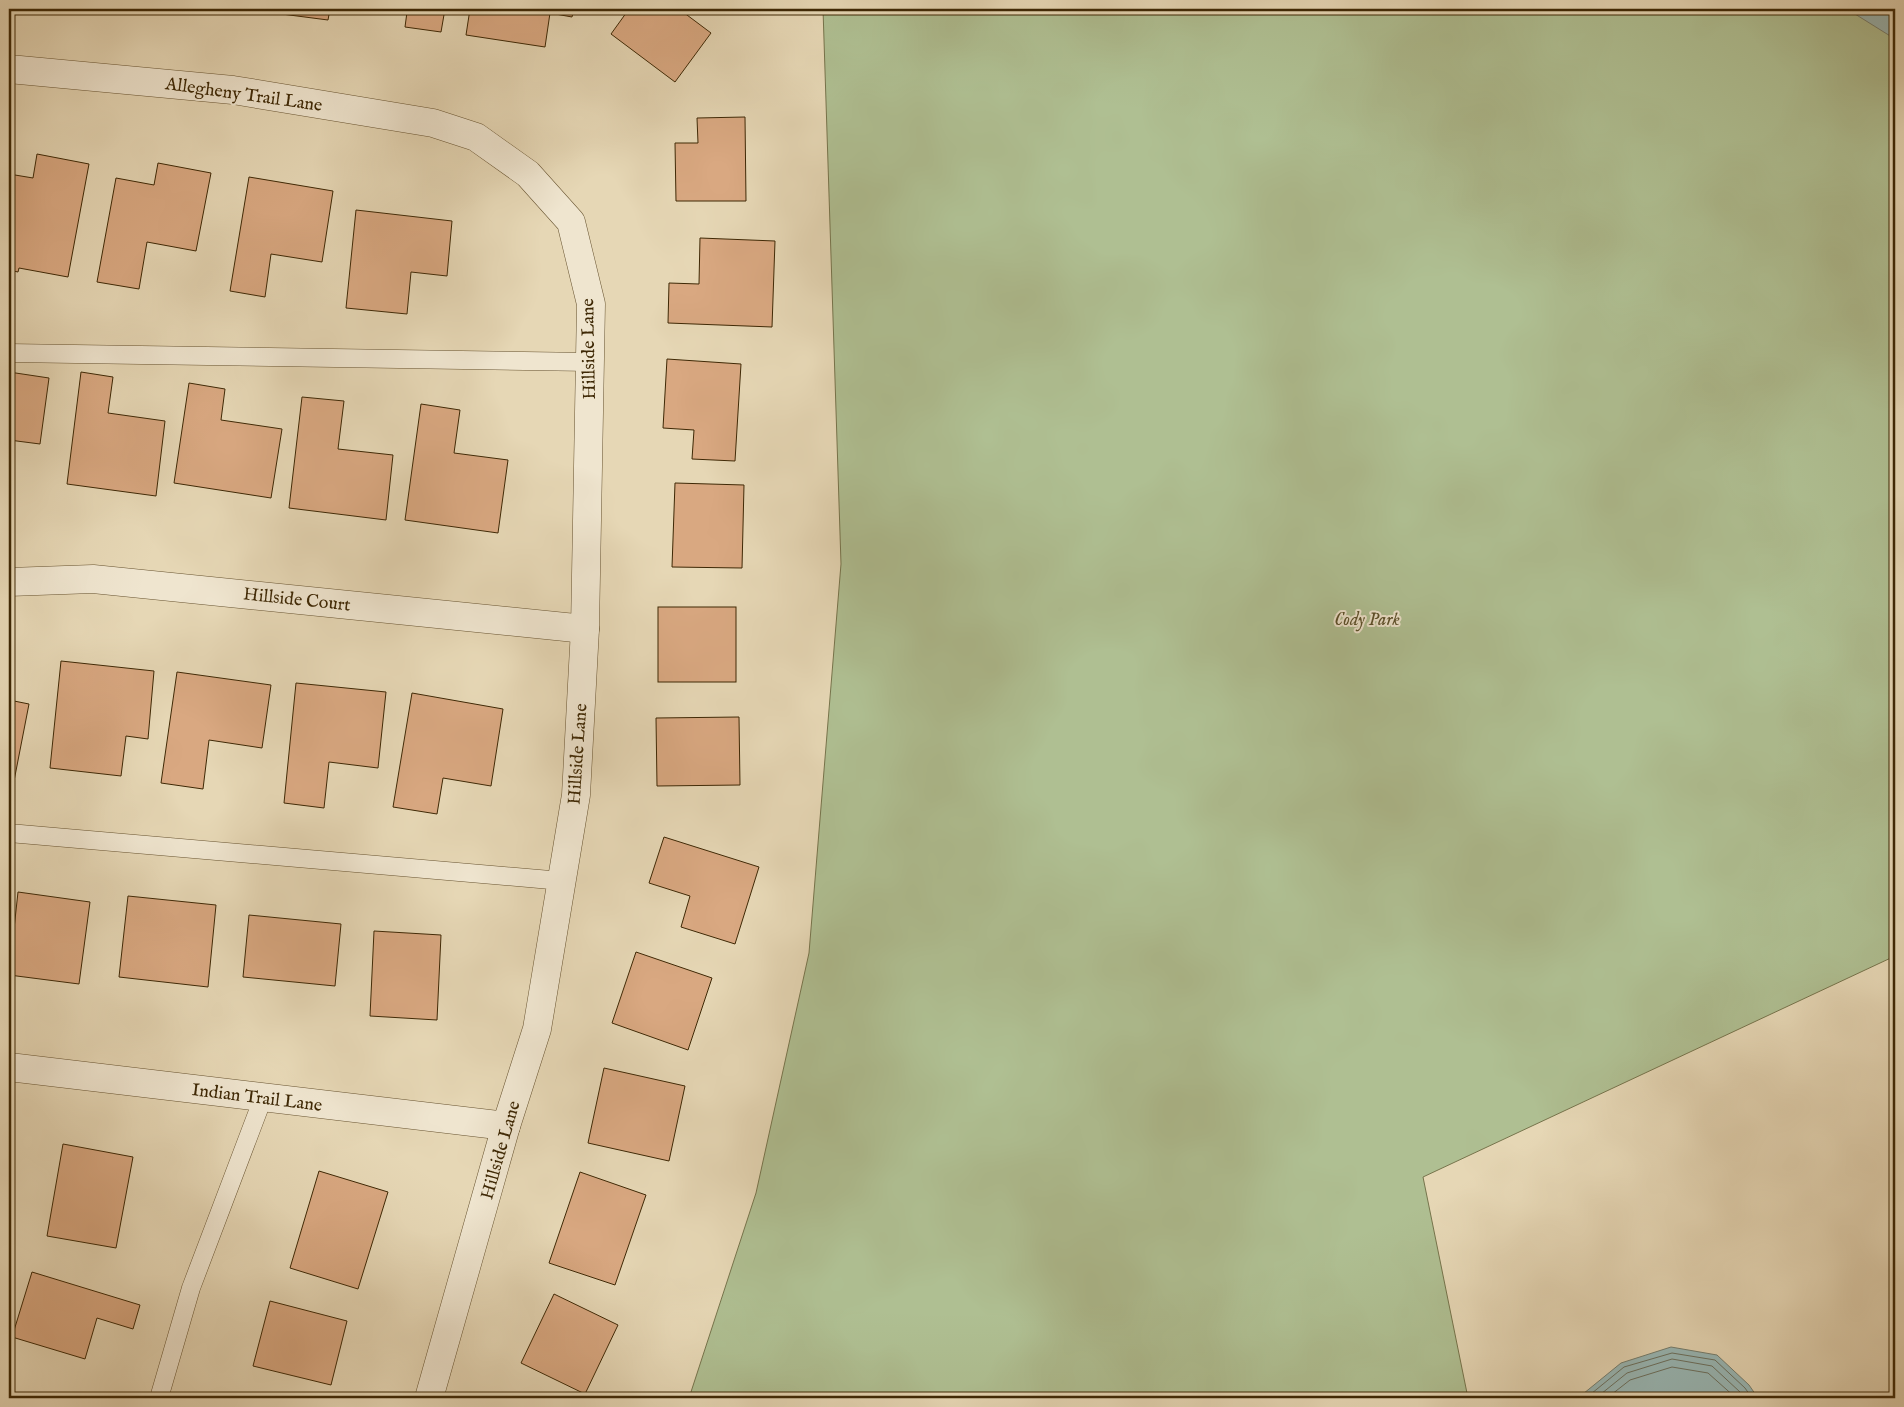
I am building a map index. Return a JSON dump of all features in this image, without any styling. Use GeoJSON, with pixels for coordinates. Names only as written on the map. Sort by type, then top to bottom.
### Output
{"type":"FeatureCollection","features":[{"type":"Feature","properties":{"kind":"street","name":"Allegheny Trail Lane"},"geometry":{"type":"LineString","coordinates":[[9,69],[233,90],[433,123],[476,137]]}},
{"type":"Feature","properties":{"kind":"street","name":"Hillside Lane"},"geometry":{"type":"LineString","coordinates":[[429,1398],[506,1126],[537,1029],[576,795],[585,629],[591,304],[571,222],[528,174],[476,137]]}},
{"type":"Feature","properties":{"kind":"street","name":"Hillside Court"},"geometry":{"type":"LineString","coordinates":[[9,582],[93,579],[585,629]]}},
{"type":"Feature","properties":{"kind":"street","name":"Indian Trail Lane"},"geometry":{"type":"LineString","coordinates":[[9,1068],[506,1126]]}},
{"type":"Feature","properties":{"kind":"lane"},"geometry":{"type":"LineString","coordinates":[[9,353],[590,362]]}},
{"type":"Feature","properties":{"kind":"lane"},"geometry":{"type":"LineString","coordinates":[[9,833],[562,881]]}},
{"type":"Feature","properties":{"kind":"lane"},"geometry":{"type":"LineString","coordinates":[[159,1398],[191,1288],[262,1098]]}},
{"type":"Feature","properties":{"kind":"green space","name":"Cody Park"},"geometry":{"type":"Polygon","coordinates":[[[823,9],[1895,9],[1895,956],[1423,1177],[1468,1398],[689,1398],[756,1193],[809,953],[841,564],[823,9]]]}},
{"type":"Feature","properties":{"kind":"water"},"geometry":{"type":"Polygon","coordinates":[[[1847,9],[1895,9],[1895,39],[1847,9]]]}},
{"type":"Feature","properties":{"kind":"water"},"geometry":{"type":"Polygon","coordinates":[[[1671,1347],[1717,1355],[1749,1385],[1758,1398],[1578,1398],[1621,1363],[1671,1347]]]}},
{"type":"Feature","properties":{"kind":"building"},"geometry":{"type":"Polygon","coordinates":[[[243,9],[330,9],[328,20],[243,9]]]}},
{"type":"Feature","properties":{"kind":"building"},"geometry":{"type":"Polygon","coordinates":[[[389,9],[445,9],[441,32],[405,27],[407,12],[389,9]]]}},
{"type":"Feature","properties":{"kind":"building"},"geometry":{"type":"Polygon","coordinates":[[[470,9],[574,9],[572,17],[550,13],[545,47],[466,35],[470,9]]]}},
{"type":"Feature","properties":{"kind":"building"},"geometry":{"type":"Polygon","coordinates":[[[629,9],[679,9],[711,33],[675,82],[611,34],[629,9]]]}},
{"type":"Feature","properties":{"kind":"building"},"geometry":{"type":"Polygon","coordinates":[[[745,117],[746,201],[676,201],[675,143],[698,143],[697,118],[745,117]]]}},
{"type":"Feature","properties":{"kind":"building"},"geometry":{"type":"Polygon","coordinates":[[[37,154],[89,164],[68,277],[19,268],[18,272],[9,270],[9,174],[33,178],[37,154]]]}},
{"type":"Feature","properties":{"kind":"building"},"geometry":{"type":"Polygon","coordinates":[[[158,163],[211,173],[196,251],[147,242],[139,289],[97,282],[116,178],[154,185],[158,163]]]}},
{"type":"Feature","properties":{"kind":"building"},"geometry":{"type":"Polygon","coordinates":[[[249,177],[333,191],[322,262],[271,254],[265,297],[230,291],[249,177]]]}},
{"type":"Feature","properties":{"kind":"building"},"geometry":{"type":"Polygon","coordinates":[[[356,210],[452,221],[447,276],[411,272],[407,314],[346,308],[356,210]]]}},
{"type":"Feature","properties":{"kind":"building"},"geometry":{"type":"Polygon","coordinates":[[[700,238],[775,241],[772,327],[668,323],[669,283],[699,284],[700,238]]]}},
{"type":"Feature","properties":{"kind":"building"},"geometry":{"type":"Polygon","coordinates":[[[667,359],[741,364],[735,461],[692,459],[694,430],[663,428],[667,359]]]}},
{"type":"Feature","properties":{"kind":"building"},"geometry":{"type":"Polygon","coordinates":[[[9,372],[49,378],[40,444],[9,440],[9,372]]]}},
{"type":"Feature","properties":{"kind":"building"},"geometry":{"type":"Polygon","coordinates":[[[81,372],[113,377],[108,413],[165,421],[156,496],[67,484],[81,372]]]}},
{"type":"Feature","properties":{"kind":"building"},"geometry":{"type":"Polygon","coordinates":[[[189,383],[225,389],[221,420],[282,429],[271,498],[174,483],[189,383]]]}},
{"type":"Feature","properties":{"kind":"building"},"geometry":{"type":"Polygon","coordinates":[[[302,397],[344,401],[338,449],[393,455],[386,520],[289,508],[302,397]]]}},
{"type":"Feature","properties":{"kind":"building"},"geometry":{"type":"Polygon","coordinates":[[[421,404],[460,410],[454,453],[508,460],[498,533],[405,520],[421,404]]]}},
{"type":"Feature","properties":{"kind":"building"},"geometry":{"type":"Polygon","coordinates":[[[675,483],[744,485],[742,568],[672,567],[675,483]]]}},
{"type":"Feature","properties":{"kind":"building"},"geometry":{"type":"Polygon","coordinates":[[[658,607],[736,607],[736,682],[658,682],[658,607]]]}},
{"type":"Feature","properties":{"kind":"building"},"geometry":{"type":"Polygon","coordinates":[[[61,661],[154,671],[148,739],[126,736],[121,776],[50,768],[61,661]]]}},
{"type":"Feature","properties":{"kind":"building"},"geometry":{"type":"Polygon","coordinates":[[[177,672],[271,685],[262,748],[209,740],[203,789],[161,783],[177,672]]]}},
{"type":"Feature","properties":{"kind":"building"},"geometry":{"type":"Polygon","coordinates":[[[296,683],[386,692],[378,768],[329,762],[324,808],[284,803],[296,683]]]}},
{"type":"Feature","properties":{"kind":"building"},"geometry":{"type":"Polygon","coordinates":[[[412,693],[503,709],[491,786],[443,778],[437,814],[393,807],[412,693]]]}},
{"type":"Feature","properties":{"kind":"building"},"geometry":{"type":"Polygon","coordinates":[[[9,700],[29,704],[14,781],[9,780],[9,700]]]}},
{"type":"Feature","properties":{"kind":"building"},"geometry":{"type":"Polygon","coordinates":[[[739,717],[740,785],[657,786],[656,718],[739,717]]]}},
{"type":"Feature","properties":{"kind":"building"},"geometry":{"type":"Polygon","coordinates":[[[664,837],[759,867],[735,944],[681,927],[690,896],[649,883],[664,837]]]}},
{"type":"Feature","properties":{"kind":"building"},"geometry":{"type":"Polygon","coordinates":[[[18,892],[90,902],[79,984],[9,975],[18,892]]]}},
{"type":"Feature","properties":{"kind":"building"},"geometry":{"type":"Polygon","coordinates":[[[128,896],[216,905],[208,987],[119,977],[128,896]]]}},
{"type":"Feature","properties":{"kind":"building"},"geometry":{"type":"Polygon","coordinates":[[[249,915],[341,924],[335,986],[243,977],[249,915]]]}},
{"type":"Feature","properties":{"kind":"building"},"geometry":{"type":"Polygon","coordinates":[[[374,931],[441,935],[437,1020],[370,1016],[374,931]]]}},
{"type":"Feature","properties":{"kind":"building"},"geometry":{"type":"Polygon","coordinates":[[[636,952],[712,978],[688,1050],[612,1023],[636,952]]]}},
{"type":"Feature","properties":{"kind":"building"},"geometry":{"type":"Polygon","coordinates":[[[604,1068],[685,1086],[669,1161],[588,1143],[604,1068]]]}},
{"type":"Feature","properties":{"kind":"building"},"geometry":{"type":"Polygon","coordinates":[[[63,1144],[133,1157],[116,1248],[47,1236],[63,1144]]]}},
{"type":"Feature","properties":{"kind":"building"},"geometry":{"type":"Polygon","coordinates":[[[319,1171],[388,1192],[358,1289],[290,1268],[319,1171]]]}},
{"type":"Feature","properties":{"kind":"building"},"geometry":{"type":"Polygon","coordinates":[[[580,1172],[646,1195],[615,1285],[549,1263],[580,1172]]]}},
{"type":"Feature","properties":{"kind":"building"},"geometry":{"type":"Polygon","coordinates":[[[32,1272],[140,1305],[133,1329],[97,1318],[85,1359],[12,1337],[32,1272]]]}},
{"type":"Feature","properties":{"kind":"building"},"geometry":{"type":"Polygon","coordinates":[[[554,1294],[618,1325],[585,1394],[521,1363],[554,1294]]]}},
{"type":"Feature","properties":{"kind":"building"},"geometry":{"type":"Polygon","coordinates":[[[270,1301],[347,1321],[331,1385],[253,1366],[270,1301]]]}}]}
